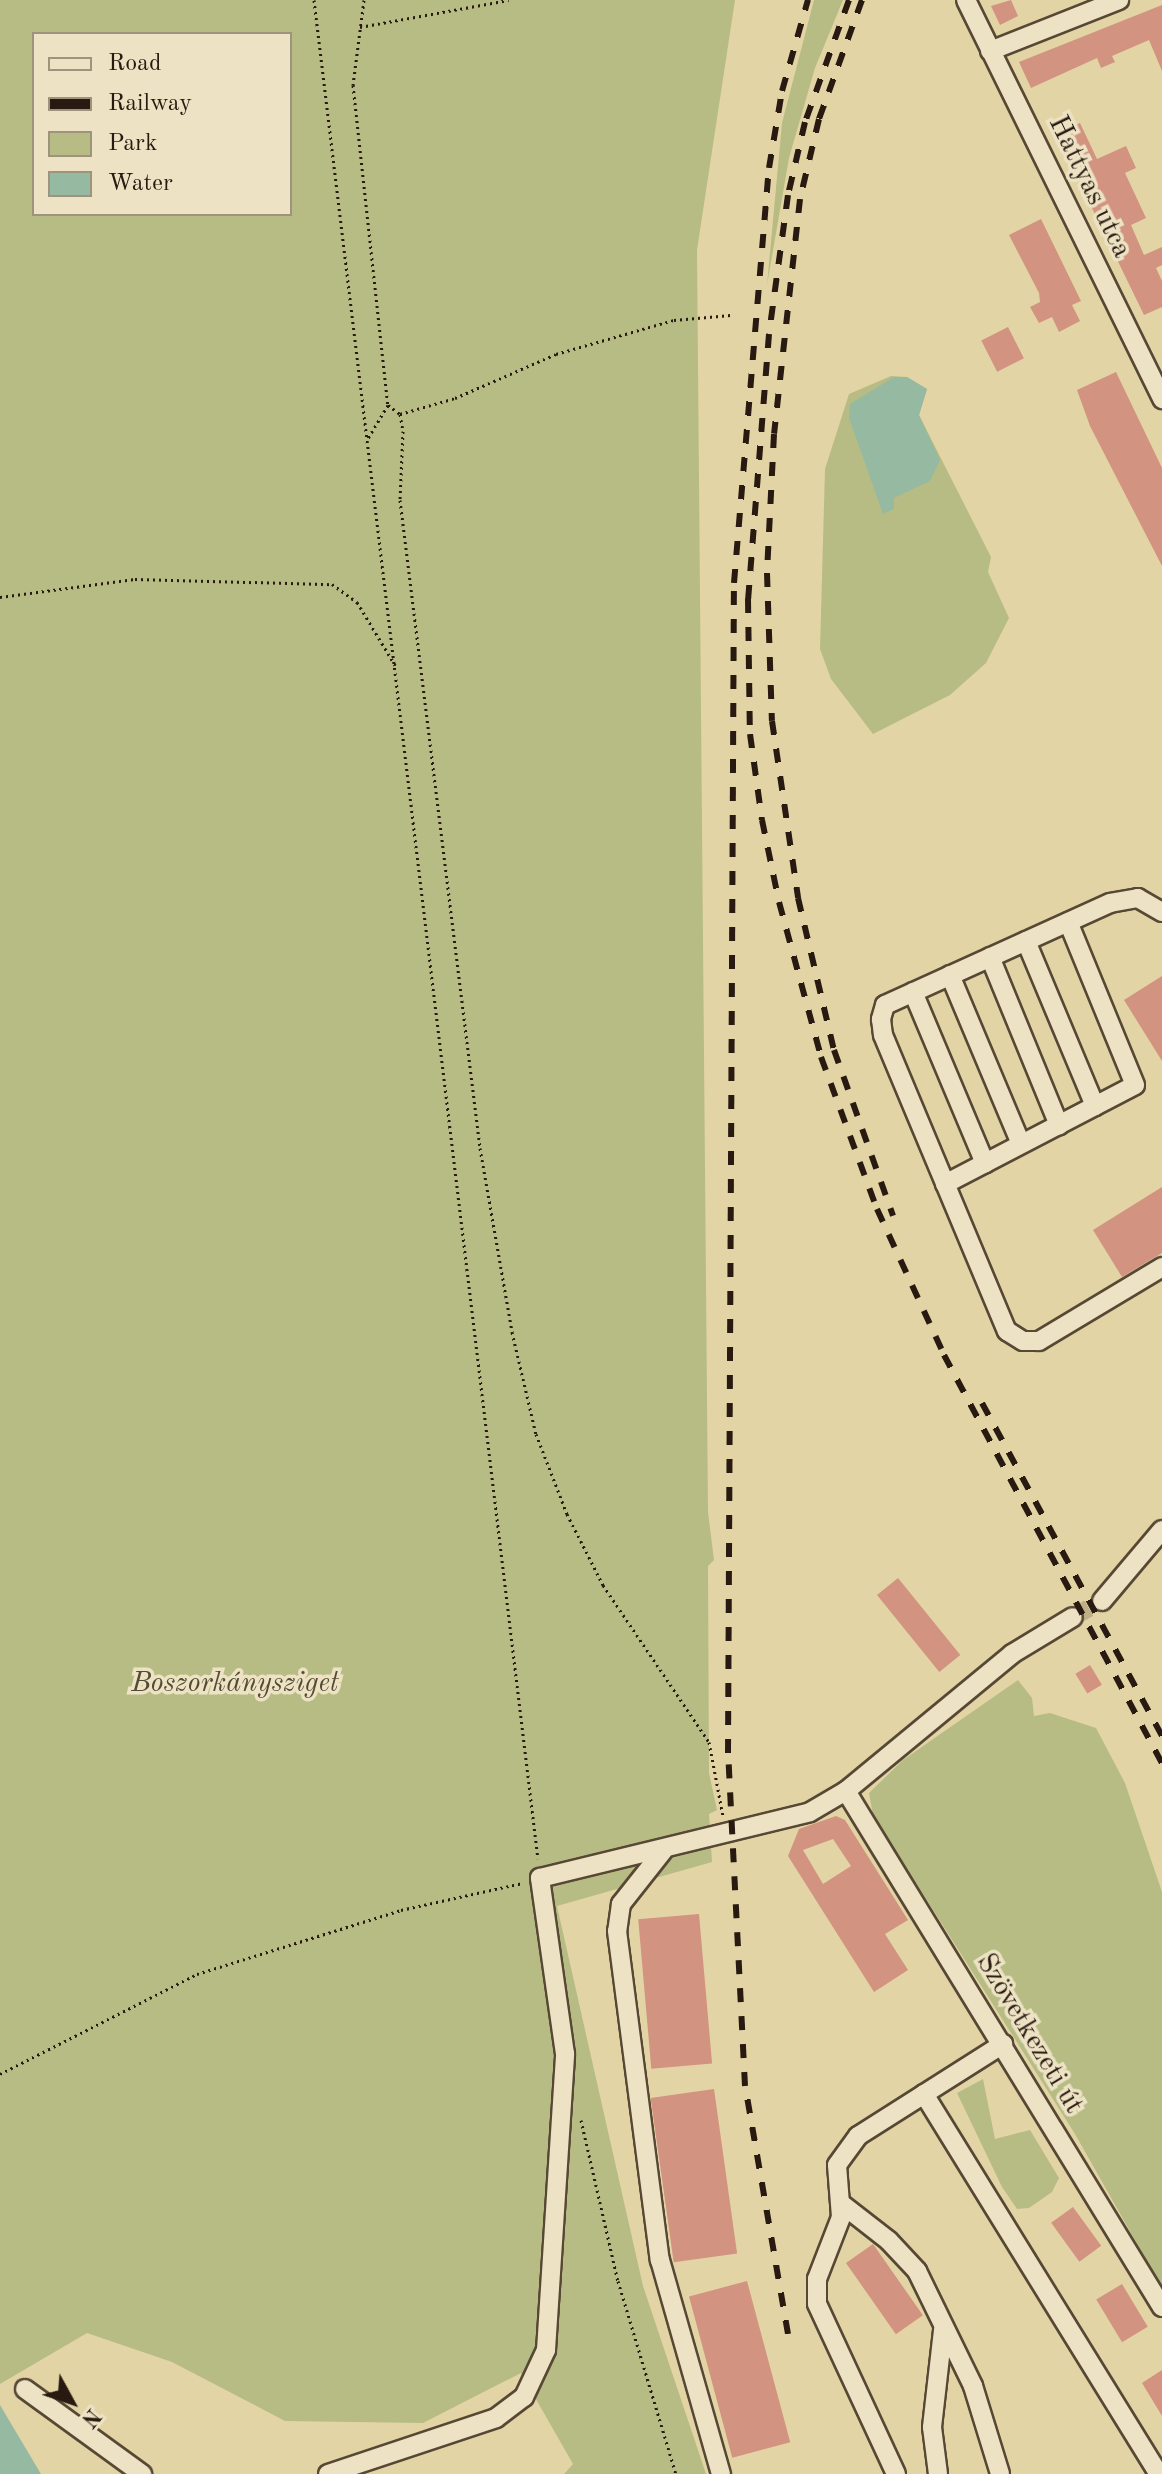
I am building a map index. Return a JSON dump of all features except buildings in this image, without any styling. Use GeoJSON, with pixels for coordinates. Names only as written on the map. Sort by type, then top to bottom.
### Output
{"type":"FeatureCollection","features":[{"type":"Feature","properties":{"kind":"street","name":"Hattyas utca"},"geometry":{"type":"LineString","coordinates":[[966,0],[1161,393]]}},
{"type":"Feature","properties":{"kind":"street"},"geometry":{"type":"LineString","coordinates":[[990,51],[1119,0]]}},
{"type":"Feature","properties":{"kind":"street"},"geometry":{"type":"LineString","coordinates":[[1162,912],[1138,898],[1110,903],[885,1005],[883,1035],[1007,1331],[1023,1341],[1047,1337],[1162,1267]]}},
{"type":"Feature","properties":{"kind":"street"},"geometry":{"type":"LineString","coordinates":[[945,1184],[1135,1085],[1068,922]]}},
{"type":"Feature","properties":{"kind":"street"},"geometry":{"type":"LineString","coordinates":[[1026,941],[1095,1106]]}},
{"type":"Feature","properties":{"kind":"street"},"geometry":{"type":"LineString","coordinates":[[990,957],[1059,1125]]}},
{"type":"Feature","properties":{"kind":"street"},"geometry":{"type":"LineString","coordinates":[[950,975],[1021,1144]]}},
{"type":"Feature","properties":{"kind":"street"},"geometry":{"type":"LineString","coordinates":[[913,992],[985,1163]]}},
{"type":"Feature","properties":{"kind":"street"},"geometry":{"type":"LineString","coordinates":[[1102,1601],[1162,1530]]}},
{"type":"Feature","properties":{"kind":"street"},"geometry":{"type":"LineString","coordinates":[[328,2474],[496,2418],[524,2397],[546,2350],[565,2054],[540,1878],[793,1819],[846,1791],[1012,1654],[1073,1617]]}},
{"type":"Feature","properties":{"kind":"street","name":"Szövetkezeti út"},"geometry":{"type":"LineString","coordinates":[[846,1791],[1162,2307]]}},
{"type":"Feature","properties":{"kind":"street"},"geometry":{"type":"LineString","coordinates":[[663,1851],[621,1904],[617,1931],[660,2260],[721,2474]]}},
{"type":"Feature","properties":{"kind":"street"},"geometry":{"type":"LineString","coordinates":[[896,2474],[817,2304],[817,2279],[843,2205],[837,2177],[840,2154],[858,2136],[1003,2044]]}},
{"type":"Feature","properties":{"kind":"street"},"geometry":{"type":"LineString","coordinates":[[924,2094],[1159,2474]]}},
{"type":"Feature","properties":{"kind":"street"},"geometry":{"type":"LineString","coordinates":[[843,2205],[889,2241],[917,2271],[943,2330],[973,2386],[1000,2474]]}},
{"type":"Feature","properties":{"kind":"street"},"geometry":{"type":"LineString","coordinates":[[938,2474],[932,2427],[943,2330]]}},
{"type":"Feature","properties":{"kind":"street"},"geometry":{"type":"LineString","coordinates":[[25,2389],[142,2474]]}},
{"type":"Feature","properties":{"kind":"path"},"geometry":{"type":"LineString","coordinates":[[0,2074],[197,1974],[386,1914],[540,1878],[397,668],[314,0]]}},
{"type":"Feature","properties":{"kind":"path"},"geometry":{"type":"LineString","coordinates":[[364,0],[358,27],[353,85],[388,405],[367,440]]}},
{"type":"Feature","properties":{"kind":"path"},"geometry":{"type":"LineString","coordinates":[[358,27],[509,0]]}},
{"type":"Feature","properties":{"kind":"path"},"geometry":{"type":"LineString","coordinates":[[400,414],[455,398],[556,354],[674,320],[731,315]]}},
{"type":"Feature","properties":{"kind":"path"},"geometry":{"type":"LineString","coordinates":[[388,405],[400,414]]}},
{"type":"Feature","properties":{"kind":"path"},"geometry":{"type":"LineString","coordinates":[[400,414],[400,500],[480,1148],[512,1332],[536,1434],[567,1514],[603,1585],[709,1742],[725,1835]]}},
{"type":"Feature","properties":{"kind":"path"},"geometry":{"type":"LineString","coordinates":[[0,597],[135,579],[332,584],[357,602],[397,668]]}},
{"type":"Feature","properties":{"kind":"path"},"geometry":{"type":"LineString","coordinates":[[579,2115],[618,2281],[676,2474]]}},
{"type":"Feature","properties":{"kind":"green space","name":"Boszorkánysziget"},"geometry":{"type":"Polygon","coordinates":[[[0,0],[735,0],[697,250],[708,1512],[714,1560],[708,1566],[709,1773],[717,1810],[709,1814],[712,1862],[557,1906],[643,2286],[706,2474],[564,2474],[573,2464],[521,2373],[423,2423],[285,2421],[172,2362],[87,2333],[0,2384],[0,0]]]}},
{"type":"Feature","properties":{"kind":"green space"},"geometry":{"type":"Polygon","coordinates":[[[814,0],[843,0],[815,68],[789,158],[767,285],[782,123],[814,0]]]}},
{"type":"Feature","properties":{"kind":"green space"},"geometry":{"type":"Polygon","coordinates":[[[891,376],[907,377],[927,389],[919,415],[991,557],[988,572],[1009,618],[986,663],[950,695],[873,734],[831,679],[820,649],[825,469],[849,394],[891,376]]]}},
{"type":"Feature","properties":{"kind":"green space"},"geometry":{"type":"Polygon","coordinates":[[[1018,1680],[1032,1698],[1034,1716],[1050,1713],[1096,1728],[1125,1783],[1162,1892],[1162,2288],[1075,2134],[873,1815],[869,1793],[903,1760],[1018,1680]]]}},
{"type":"Feature","properties":{"kind":"green space"},"geometry":{"type":"Polygon","coordinates":[[[983,2079],[995,2139],[1030,2130],[1059,2178],[1052,2192],[1029,2208],[1017,2209],[1002,2187],[957,2093],[983,2079]]]}},
{"type":"Feature","properties":{"kind":"water"},"geometry":{"type":"Polygon","coordinates":[[[894,377],[907,377],[927,389],[919,415],[940,460],[930,481],[894,498],[894,509],[883,514],[849,418],[850,404],[894,377]]]}},
{"type":"Feature","properties":{"kind":"water"},"geometry":{"type":"Polygon","coordinates":[[[0,2405],[41,2474],[0,2474],[0,2405]]]}},
{"type":"Feature","properties":{"kind":"tunnel"},"geometry":{"type":"LineString","coordinates":[[1073,1617],[1102,1601]]}},
{"type":"Feature","properties":{"kind":"railway"},"geometry":{"type":"LineString","coordinates":[[788,2334],[745,2086],[728,1753],[734,583],[769,168],[782,91],[808,0]]}},
{"type":"Feature","properties":{"kind":"railway"},"geometry":{"type":"LineString","coordinates":[[849,0],[805,122],[788,195],[769,334],[748,599],[750,734],[762,820],[779,902],[821,1057],[877,1209],[944,1355],[1162,1763]]}},
{"type":"Feature","properties":{"kind":"railway"},"geometry":{"type":"LineString","coordinates":[[862,0],[819,119],[800,199],[774,434],[767,573],[772,721],[798,898],[834,1050],[893,1216]]}},
{"type":"Feature","properties":{"kind":"railway"},"geometry":{"type":"LineString","coordinates":[[982,1403],[1162,1736]]}}]}
